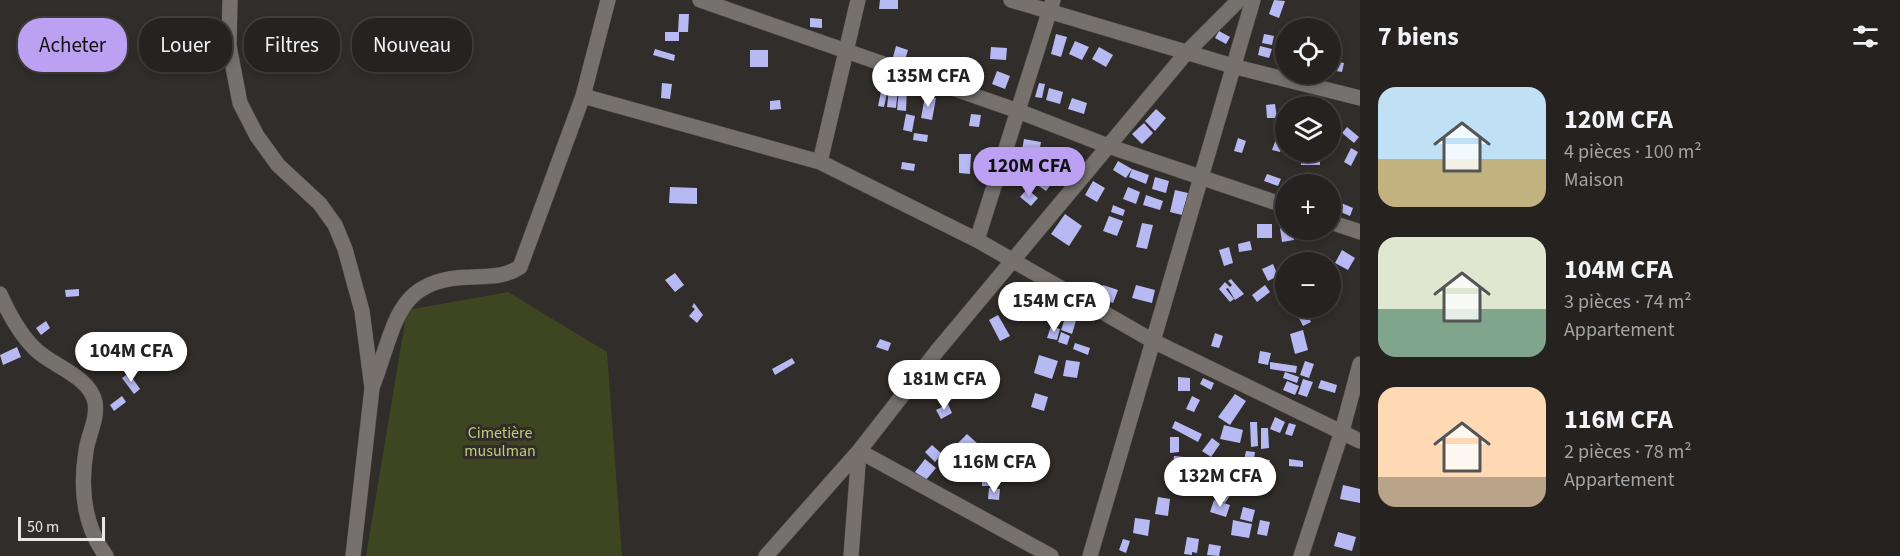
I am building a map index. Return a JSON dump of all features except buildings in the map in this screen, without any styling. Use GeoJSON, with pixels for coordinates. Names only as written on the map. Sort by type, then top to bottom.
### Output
{"type":"FeatureCollection","features":[{"type":"Feature","properties":{"kind":"street"},"geometry":{"type":"LineString","coordinates":[[230,0],[229,46],[240,103],[257,136],[278,165],[320,204],[335,225],[345,249],[362,311],[372,388]]}},
{"type":"Feature","properties":{"kind":"street"},"geometry":{"type":"LineString","coordinates":[[353,556],[372,388],[400,312],[416,290],[431,281],[447,277],[498,276],[511,273],[520,267],[583,96],[608,0]]}},
{"type":"Feature","properties":{"kind":"street"},"geometry":{"type":"LineString","coordinates":[[700,0],[1018,111],[1108,146],[1275,202]]}},
{"type":"Feature","properties":{"kind":"street"},"geometry":{"type":"LineString","coordinates":[[820,162],[844,50],[858,0]]}},
{"type":"Feature","properties":{"kind":"street"},"geometry":{"type":"LineString","coordinates":[[1011,0],[1052,5],[1236,67],[1360,98]]}},
{"type":"Feature","properties":{"kind":"street"},"geometry":{"type":"LineString","coordinates":[[766,556],[859,451],[937,351],[1187,52],[1239,0]]}},
{"type":"Feature","properties":{"kind":"street"},"geometry":{"type":"LineString","coordinates":[[1090,556],[1236,67],[1253,0]]}},
{"type":"Feature","properties":{"kind":"street"},"geometry":{"type":"LineString","coordinates":[[977,240],[1052,5]]}},
{"type":"Feature","properties":{"kind":"street"},"geometry":{"type":"LineString","coordinates":[[583,96],[820,162],[977,240],[1153,341],[1360,441]]}},
{"type":"Feature","properties":{"kind":"street"},"geometry":{"type":"LineString","coordinates":[[1341,226],[1360,232]]}},
{"type":"Feature","properties":{"kind":"street"},"geometry":{"type":"LineString","coordinates":[[0,294],[32,346],[76,378],[90,391],[95,402],[86,452],[83,493],[88,526],[106,556]]}},
{"type":"Feature","properties":{"kind":"street"},"geometry":{"type":"LineString","coordinates":[[1301,556],[1342,431],[1360,364]]}},
{"type":"Feature","properties":{"kind":"street"},"geometry":{"type":"LineString","coordinates":[[852,556],[859,451]]}},
{"type":"Feature","properties":{"kind":"street"},"geometry":{"type":"LineString","coordinates":[[859,451],[1051,556]]}},
{"type":"Feature","properties":{"kind":"green space","name":"Cimetière musulman"},"geometry":{"type":"Polygon","coordinates":[[[508,292],[607,352],[622,556],[366,556],[407,310],[508,292]]]}}]}
